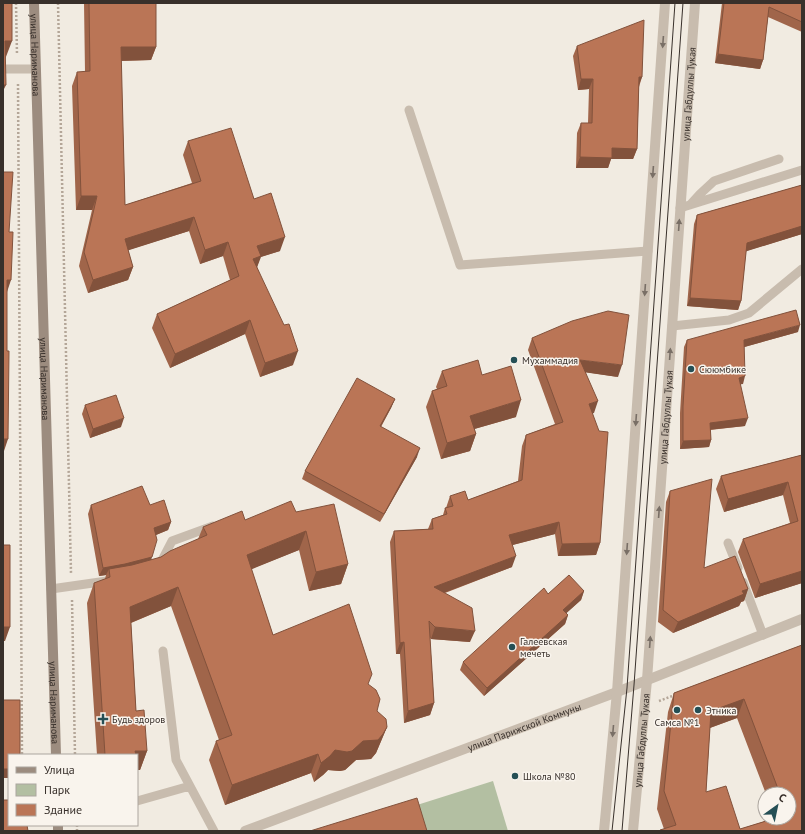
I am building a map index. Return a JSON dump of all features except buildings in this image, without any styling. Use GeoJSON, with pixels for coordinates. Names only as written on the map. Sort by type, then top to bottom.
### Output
{"type":"FeatureCollection","features":[{"type":"Feature","properties":{"kind":"main road","name":"улица Нариманова"},"geometry":{"type":"LineString","coordinates":[[34,3],[56,754]]}},
{"type":"Feature","properties":{"kind":"street"},"geometry":{"type":"LineString","coordinates":[[604,831],[617,692],[665,3]]}},
{"type":"Feature","properties":{"kind":"street","name":"улица Габдуллы Тукая"},"geometry":{"type":"LineString","coordinates":[[633,831],[647,680],[672,326],[685,207],[694,3]]}},
{"type":"Feature","properties":{"kind":"street","name":"улица Парижской Коммуны"},"geometry":{"type":"LineString","coordinates":[[245,831],[617,692],[802,619]]}},
{"type":"Feature","properties":{"kind":"lane"},"geometry":{"type":"LineString","coordinates":[[3,69],[36,69]]}},
{"type":"Feature","properties":{"kind":"lane"},"geometry":{"type":"LineString","coordinates":[[410,110],[460,265],[648,251]]}},
{"type":"Feature","properties":{"kind":"lane"},"geometry":{"type":"LineString","coordinates":[[685,207],[714,181],[779,159]]}},
{"type":"Feature","properties":{"kind":"lane"},"geometry":{"type":"LineString","coordinates":[[685,207],[802,170]]}},
{"type":"Feature","properties":{"kind":"lane"},"geometry":{"type":"LineString","coordinates":[[672,326],[729,320],[749,313],[802,269]]}},
{"type":"Feature","properties":{"kind":"lane"},"geometry":{"type":"LineString","coordinates":[[154,569],[158,567],[172,541],[222,522]]}},
{"type":"Feature","properties":{"kind":"lane"},"geometry":{"type":"LineString","coordinates":[[728,543],[763,635]]}},
{"type":"Feature","properties":{"kind":"lane"},"geometry":{"type":"LineString","coordinates":[[51,589],[116,580]]}},
{"type":"Feature","properties":{"kind":"lane"},"geometry":{"type":"LineString","coordinates":[[163,651],[176,760],[214,831]]}},
{"type":"Feature","properties":{"kind":"lane"},"geometry":{"type":"LineString","coordinates":[[138,801],[190,786]]}},
{"type":"Feature","properties":{"kind":"path"},"geometry":{"type":"LineString","coordinates":[[16,3],[18,69],[22,754]]}},
{"type":"Feature","properties":{"kind":"path"},"geometry":{"type":"LineString","coordinates":[[58,3],[76,754]]}},
{"type":"Feature","properties":{"kind":"path"},"geometry":{"type":"LineString","coordinates":[[656,702],[679,694]]}},
{"type":"Feature","properties":{"kind":"green space"},"geometry":{"type":"Polygon","coordinates":[[[493,781],[508,831],[425,831],[417,805],[493,781]]]}},
{"type":"Feature","properties":{"kind":"tram line"},"geometry":{"type":"LineString","coordinates":[[612,831],[627,688],[675,3]]}},
{"type":"Feature","properties":{"kind":"tram line"},"geometry":{"type":"LineString","coordinates":[[622,831],[634,685],[683,3]]}},
{"type":"Feature","properties":{"kind":"place","name":"Мухаммадия"},"geometry":{"type":"Point","coordinates":[514,360]}},
{"type":"Feature","properties":{"kind":"place","name":"Сююмбике"},"geometry":{"type":"Point","coordinates":[691,369]}},
{"type":"Feature","properties":{"kind":"place","name":"Галеевская мечеть"},"geometry":{"type":"Point","coordinates":[512,647]}},
{"type":"Feature","properties":{"kind":"place","name":"Самса №1"},"geometry":{"type":"Point","coordinates":[677,710]}},
{"type":"Feature","properties":{"kind":"place","name":"Этника"},"geometry":{"type":"Point","coordinates":[698,710]}},
{"type":"Feature","properties":{"kind":"place","name":"Будь здоров"},"geometry":{"type":"Point","coordinates":[103,719]}},
{"type":"Feature","properties":{"kind":"place","name":"Школа №80"},"geometry":{"type":"Point","coordinates":[515,776]}}]}
